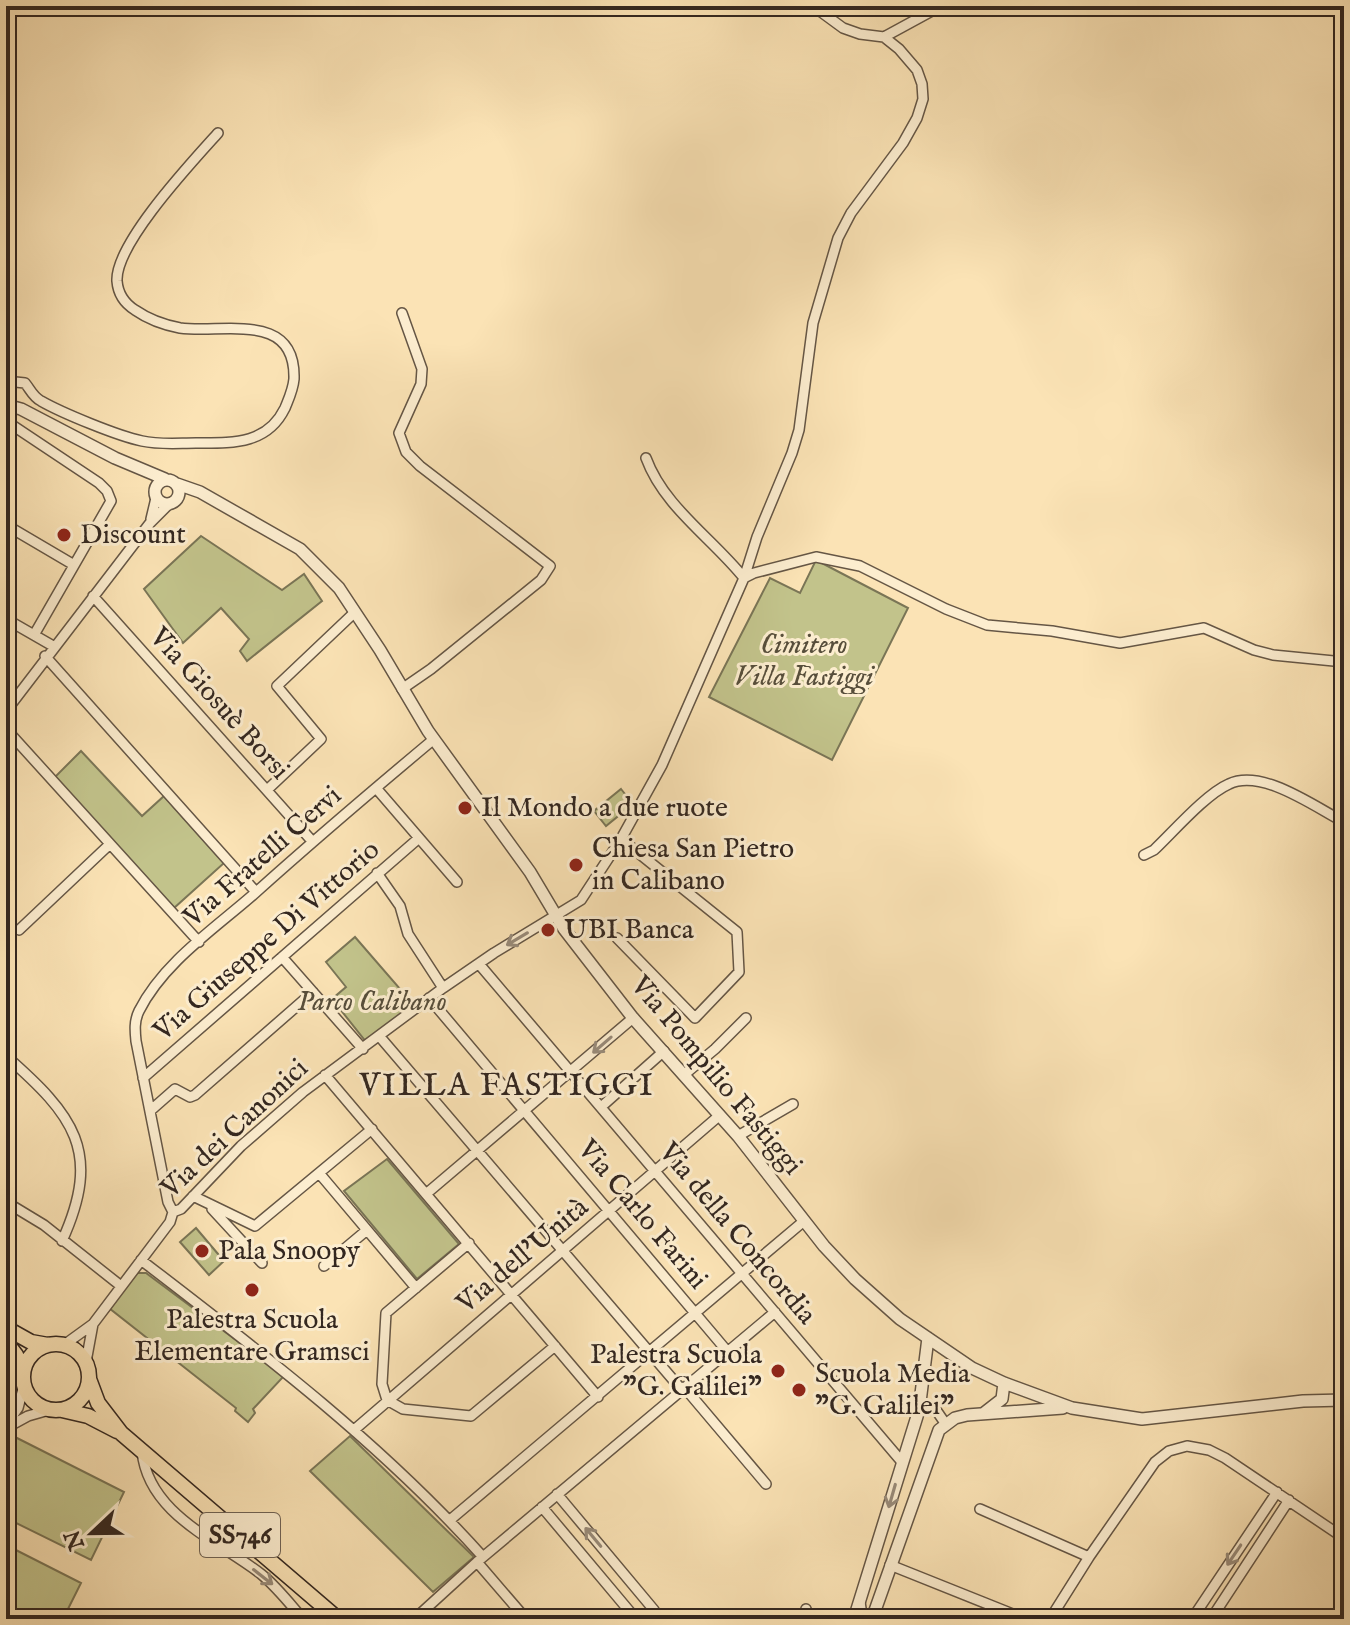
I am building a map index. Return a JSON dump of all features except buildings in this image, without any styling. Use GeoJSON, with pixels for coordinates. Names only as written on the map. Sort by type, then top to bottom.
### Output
{"type":"FeatureCollection","features":[{"type":"Feature","properties":{"kind":"main road"},"geometry":{"type":"LineString","coordinates":[[6,1328],[31,1342],[64,1345],[80,1354],[86,1362]]}},
{"type":"Feature","properties":{"kind":"main road","name":"SS746"},"geometry":{"type":"LineString","coordinates":[[6,1342],[16,1355],[33,1401],[55,1410],[88,1416],[121,1433]]}},
{"type":"Feature","properties":{"kind":"main road"},"geometry":{"type":"LineString","coordinates":[[23,1379],[32,1354],[49,1345]]}},
{"type":"Feature","properties":{"kind":"main road","name":"SS746"},"geometry":{"type":"LineString","coordinates":[[86,1362],[98,1403],[121,1433],[338,1619]]}},
{"type":"Feature","properties":{"kind":"main road"},"geometry":{"type":"LineString","coordinates":[[55,1410],[81,1399],[89,1379]]}},
{"type":"Feature","properties":{"kind":"street"},"geometry":{"type":"LineString","coordinates":[[813,6],[843,28],[884,37],[941,6]]}},
{"type":"Feature","properties":{"kind":"street","name":"Via dei Canonici"},"geometry":{"type":"LineString","coordinates":[[64,1345],[93,1324],[170,1222],[173,1212],[181,1209],[241,1146],[325,1075],[429,998],[581,900],[621,839],[662,765],[744,578],[799,430],[813,323],[838,238],[851,213],[903,143],[917,118],[923,99],[917,70],[884,37]]}},
{"type":"Feature","properties":{"kind":"street"},"geometry":{"type":"LineString","coordinates":[[6,711],[45,656],[179,491],[163,487],[146,471],[21,409],[6,393],[20,382],[25,383],[39,400],[143,441],[230,443],[254,438],[274,425],[292,393],[294,378],[288,351],[279,339],[265,331],[248,328],[199,329],[161,323],[129,306],[121,297],[117,285],[117,271],[130,244],[171,187],[218,133]]}},
{"type":"Feature","properties":{"kind":"street"},"geometry":{"type":"LineString","coordinates":[[402,313],[422,369],[421,384],[399,433],[406,452],[550,566],[541,580],[402,689]]}},
{"type":"Feature","properties":{"kind":"street"},"geometry":{"type":"LineString","coordinates":[[6,421],[99,483],[111,501],[34,635]]}},
{"type":"Feature","properties":{"kind":"street"},"geometry":{"type":"LineString","coordinates":[[646,458],[653,477],[664,493],[744,578],[816,557],[860,566],[946,609],[987,625],[1052,631],[1120,643],[1204,628],[1273,655],[1344,662]]}},
{"type":"Feature","properties":{"kind":"street"},"geometry":{"type":"LineString","coordinates":[[163,487],[161,503],[200,492]]}},
{"type":"Feature","properties":{"kind":"street"},"geometry":{"type":"LineString","coordinates":[[150,523],[163,487]]}},
{"type":"Feature","properties":{"kind":"street","name":"Via Pompilio Fastiggi"},"geometry":{"type":"LineString","coordinates":[[163,487],[200,492],[300,549],[339,588],[434,739],[530,872],[564,929],[633,1018],[738,1136],[804,1221],[855,1279],[900,1319],[972,1368],[1072,1408]]}},
{"type":"Feature","properties":{"kind":"street"},"geometry":{"type":"LineString","coordinates":[[6,525],[74,565]]}},
{"type":"Feature","properties":{"kind":"street","name":"Via Giosuè Borsi"},"geometry":{"type":"LineString","coordinates":[[93,596],[312,841]]}},
{"type":"Feature","properties":{"kind":"street"},"geometry":{"type":"LineString","coordinates":[[267,790],[321,739],[277,686],[355,612]]}},
{"type":"Feature","properties":{"kind":"street"},"geometry":{"type":"LineString","coordinates":[[6,636],[10,621],[53,646]]}},
{"type":"Feature","properties":{"kind":"street"},"geometry":{"type":"LineString","coordinates":[[45,656],[256,892]]}},
{"type":"Feature","properties":{"kind":"street"},"geometry":{"type":"LineString","coordinates":[[6,729],[199,942]]}},
{"type":"Feature","properties":{"kind":"street","name":"Via Fratelli Cervi"},"geometry":{"type":"LineString","coordinates":[[143,1078],[135,1021],[164,976],[312,841],[434,739]]}},
{"type":"Feature","properties":{"kind":"street"},"geometry":{"type":"LineString","coordinates":[[1144,855],[1154,850],[1218,790],[1232,782],[1249,780],[1276,785],[1344,822]]}},
{"type":"Feature","properties":{"kind":"street"},"geometry":{"type":"LineString","coordinates":[[376,788],[457,882]]}},
{"type":"Feature","properties":{"kind":"street","name":"Via Giuseppe Di Vittorio"},"geometry":{"type":"LineString","coordinates":[[143,1078],[419,838]]}},
{"type":"Feature","properties":{"kind":"street"},"geometry":{"type":"LineString","coordinates":[[617,938],[695,1018],[739,972],[737,932],[621,839]]}},
{"type":"Feature","properties":{"kind":"street"},"geometry":{"type":"LineString","coordinates":[[19,930],[110,844]]}},
{"type":"Feature","properties":{"kind":"street"},"geometry":{"type":"LineString","coordinates":[[377,873],[400,906],[408,934],[443,988]]}},
{"type":"Feature","properties":{"kind":"street"},"geometry":{"type":"LineString","coordinates":[[282,957],[363,1049]]}},
{"type":"Feature","properties":{"kind":"street","name":"Via della Concordia"},"geometry":{"type":"LineString","coordinates":[[479,964],[902,1462]]}},
{"type":"Feature","properties":{"kind":"street"},"geometry":{"type":"LineString","coordinates":[[150,1111],[175,1089],[190,1097],[195,1095],[313,992]]}},
{"type":"Feature","properties":{"kind":"street","name":"Via Carlo Farini"},"geometry":{"type":"LineString","coordinates":[[429,998],[727,1351]]}},
{"type":"Feature","properties":{"kind":"street"},"geometry":{"type":"LineString","coordinates":[[426,1194],[633,1018]]}},
{"type":"Feature","properties":{"kind":"street"},"geometry":{"type":"LineString","coordinates":[[685,1074],[746,1018]]}},
{"type":"Feature","properties":{"kind":"street"},"geometry":{"type":"LineString","coordinates":[[380,1037],[766,1484]]}},
{"type":"Feature","properties":{"kind":"street"},"geometry":{"type":"LineString","coordinates":[[601,1107],[664,1051]]}},
{"type":"Feature","properties":{"kind":"street"},"geometry":{"type":"LineString","coordinates":[[6,1054],[58,1104],[73,1133],[78,1150],[80,1189],[62,1241]]}},
{"type":"Feature","properties":{"kind":"street"},"geometry":{"type":"LineString","coordinates":[[325,1075],[598,1397]]}},
{"type":"Feature","properties":{"kind":"street"},"geometry":{"type":"LineString","coordinates":[[143,1078],[168,1202],[173,1212]]}},
{"type":"Feature","properties":{"kind":"street"},"geometry":{"type":"LineString","coordinates":[[738,1136],[793,1104]]}},
{"type":"Feature","properties":{"kind":"street","name":"Via dell'Unità"},"geometry":{"type":"LineString","coordinates":[[354,1430],[720,1115]]}},
{"type":"Feature","properties":{"kind":"street"},"geometry":{"type":"LineString","coordinates":[[193,1196],[255,1226],[372,1129]]}},
{"type":"Feature","properties":{"kind":"street"},"geometry":{"type":"LineString","coordinates":[[319,1173],[416,1288]]}},
{"type":"Feature","properties":{"kind":"street"},"geometry":{"type":"LineString","coordinates":[[6,1202],[29,1215],[121,1286]]}},
{"type":"Feature","properties":{"kind":"street"},"geometry":{"type":"LineString","coordinates":[[207,1203],[262,1263]]}},
{"type":"Feature","properties":{"kind":"street"},"geometry":{"type":"LineString","coordinates":[[450,1520],[804,1221]]}},
{"type":"Feature","properties":{"kind":"street"},"geometry":{"type":"LineString","coordinates":[[324,1266],[367,1230]]}},
{"type":"Feature","properties":{"kind":"street"},"geometry":{"type":"LineString","coordinates":[[469,1243],[386,1313],[382,1384],[387,1400],[403,1409],[471,1416],[555,1346]]}},
{"type":"Feature","properties":{"kind":"street"},"geometry":{"type":"LineString","coordinates":[[141,1260],[291,1374],[354,1430],[450,1520],[526,1619]]}},
{"type":"Feature","properties":{"kind":"street"},"geometry":{"type":"LineString","coordinates":[[420,1614],[480,1559],[775,1312]]}},
{"type":"Feature","properties":{"kind":"street","name":"Via dei Canonici"},"geometry":{"type":"LineString","coordinates":[[86,1362],[93,1324]]}},
{"type":"Feature","properties":{"kind":"street"},"geometry":{"type":"LineString","coordinates":[[854,1619],[919,1410],[928,1338]]}},
{"type":"Feature","properties":{"kind":"street"},"geometry":{"type":"LineString","coordinates":[[6,1427],[18,1408],[23,1379]]}},
{"type":"Feature","properties":{"kind":"street"},"geometry":{"type":"LineString","coordinates":[[983,1414],[1002,1399],[1004,1383]]}},
{"type":"Feature","properties":{"kind":"street"},"geometry":{"type":"LineString","coordinates":[[872,1619],[934,1439],[945,1423],[955,1418],[1072,1408],[1142,1419],[1303,1401],[1344,1400]]}},
{"type":"Feature","properties":{"kind":"street"},"geometry":{"type":"LineString","coordinates":[[6,1427],[28,1416],[55,1410]]}},
{"type":"Feature","properties":{"kind":"street"},"geometry":{"type":"LineString","coordinates":[[919,1410],[936,1410],[945,1423]]}},
{"type":"Feature","properties":{"kind":"street"},"geometry":{"type":"LineString","coordinates":[[1050,1619],[1155,1462],[1169,1451],[1187,1446],[1209,1450],[1344,1538]]}},
{"type":"Feature","properties":{"kind":"street"},"geometry":{"type":"LineString","coordinates":[[142,1451],[144,1470],[180,1519],[272,1583],[303,1619]]}},
{"type":"Feature","properties":{"kind":"street"},"geometry":{"type":"LineString","coordinates":[[1192,1619],[1277,1492]]}},
{"type":"Feature","properties":{"kind":"street"},"geometry":{"type":"LineString","coordinates":[[557,1494],[654,1610],[649,1619]]}},
{"type":"Feature","properties":{"kind":"street"},"geometry":{"type":"LineString","coordinates":[[1211,1619],[1289,1500]]}},
{"type":"Feature","properties":{"kind":"street"},"geometry":{"type":"LineString","coordinates":[[542,1507],[636,1619]]}},
{"type":"Feature","properties":{"kind":"street"},"geometry":{"type":"LineString","coordinates":[[980,1509],[1089,1557]]}},
{"type":"Feature","properties":{"kind":"street"},"geometry":{"type":"LineString","coordinates":[[598,1573],[613,1560]]}},
{"type":"Feature","properties":{"kind":"street"},"geometry":{"type":"LineString","coordinates":[[890,1565],[1025,1619]]}},
{"type":"Feature","properties":{"kind":"street"},"geometry":{"type":"LineString","coordinates":[[860,1602],[862,1615],[866,1619]]}},
{"type":"Feature","properties":{"kind":"green space"},"geometry":{"type":"Polygon","coordinates":[[[201,536],[282,590],[304,574],[322,601],[247,661],[240,651],[249,639],[221,608],[183,643],[144,589],[201,536]]]}},
{"type":"Feature","properties":{"kind":"green space","name":"Cimitero Villa Fastiggi"},"geometry":{"type":"Polygon","coordinates":[[[816,560],[908,608],[832,760],[709,697],[770,578],[800,593],[816,560]]]}},
{"type":"Feature","properties":{"kind":"green space"},"geometry":{"type":"Polygon","coordinates":[[[81,751],[142,816],[164,796],[224,863],[174,908],[55,777],[81,751]]]}},
{"type":"Feature","properties":{"kind":"green space"},"geometry":{"type":"Polygon","coordinates":[[[621,789],[633,804],[606,826],[594,811],[621,789]]]}},
{"type":"Feature","properties":{"kind":"green space","name":"Parco Calibano"},"geometry":{"type":"Polygon","coordinates":[[[355,937],[414,1005],[367,1043],[332,999],[346,987],[326,962],[355,937]]]}},
{"type":"Feature","properties":{"kind":"green space"},"geometry":{"type":"Polygon","coordinates":[[[387,1159],[459,1244],[417,1279],[344,1191],[387,1159]]]}},
{"type":"Feature","properties":{"kind":"green space","name":"Pala Snoopy"},"geometry":{"type":"Polygon","coordinates":[[[196,1228],[224,1261],[209,1275],[180,1242],[196,1228]]]}},
{"type":"Feature","properties":{"kind":"green space"},"geometry":{"type":"Polygon","coordinates":[[[137,1273],[146,1273],[284,1376],[253,1409],[255,1413],[248,1422],[235,1411],[236,1408],[109,1308],[137,1273]]]}},
{"type":"Feature","properties":{"kind":"green space"},"geometry":{"type":"Polygon","coordinates":[[[350,1436],[474,1557],[433,1592],[310,1471],[350,1436]]]}},
{"type":"Feature","properties":{"kind":"green space"},"geometry":{"type":"Polygon","coordinates":[[[15,1437],[124,1492],[91,1560],[6,1518],[6,1455],[15,1437]]]}},
{"type":"Feature","properties":{"kind":"green space"},"geometry":{"type":"Polygon","coordinates":[[[6,1545],[81,1583],[63,1619],[6,1619],[6,1545]]]}},
{"type":"Feature","properties":{"kind":"place","name":"Discount"},"geometry":{"type":"Point","coordinates":[64,535]}},
{"type":"Feature","properties":{"kind":"place","name":"Il Mondo a due ruote"},"geometry":{"type":"Point","coordinates":[465,808]}},
{"type":"Feature","properties":{"kind":"place","name":"Chiesa San Pietro in Calibano"},"geometry":{"type":"Point","coordinates":[576,865]}},
{"type":"Feature","properties":{"kind":"place","name":"UBI Banca"},"geometry":{"type":"Point","coordinates":[548,930]}},
{"type":"Feature","properties":{"kind":"place","name":"Pala Snoopy"},"geometry":{"type":"Point","coordinates":[202,1251]}},
{"type":"Feature","properties":{"kind":"place","name":"Palestra Scuola Elementare Gramsci"},"geometry":{"type":"Point","coordinates":[252,1290]}},
{"type":"Feature","properties":{"kind":"place","name":"Palestra Scuola \"G. Galilei\""},"geometry":{"type":"Point","coordinates":[778,1371]}},
{"type":"Feature","properties":{"kind":"place","name":"Scuola Media \"G. Galilei\""},"geometry":{"type":"Point","coordinates":[799,1390]}},
{"type":"Feature","properties":{"kind":"district","name":"VILLA FASTIGGI"},"geometry":{"type":"Point","coordinates":[507,1086]}}]}
